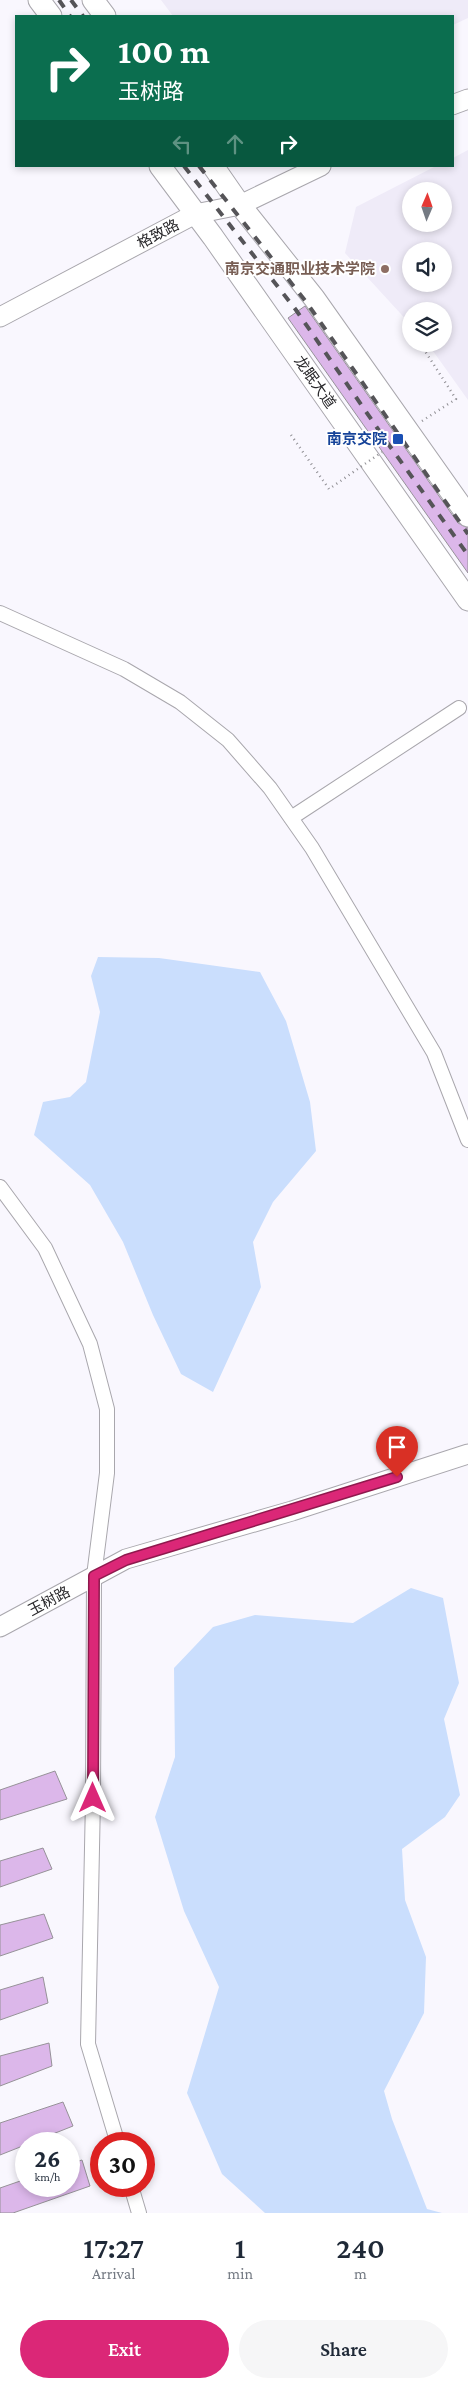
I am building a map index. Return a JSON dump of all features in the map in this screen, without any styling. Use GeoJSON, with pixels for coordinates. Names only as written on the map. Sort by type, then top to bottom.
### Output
{"type":"FeatureCollection","features":[{"type":"Feature","properties":{"kind":"main road"},"geometry":{"type":"LineString","coordinates":[[39,0],[50,15]]}},
{"type":"Feature","properties":{"kind":"main road"},"geometry":{"type":"LineString","coordinates":[[93,0],[104,15]]}},
{"type":"Feature","properties":{"kind":"main road","name":"龙眠大道"},"geometry":{"type":"LineString","coordinates":[[161,167],[468,600]]}},
{"type":"Feature","properties":{"kind":"main road"},"geometry":{"type":"LineString","coordinates":[[214,167],[240,205],[314,298],[468,516]]}},
{"type":"Feature","properties":{"kind":"street"},"geometry":{"type":"LineString","coordinates":[[454,104],[468,99]]}},
{"type":"Feature","properties":{"kind":"street","name":"格致路"},"geometry":{"type":"LineString","coordinates":[[0,317],[195,214],[240,205],[319,167]]}},
{"type":"Feature","properties":{"kind":"street"},"geometry":{"type":"LineString","coordinates":[[0,613],[124,670],[180,702],[228,740],[270,788],[312,848],[434,1053],[468,1140]]}},
{"type":"Feature","properties":{"kind":"street"},"geometry":{"type":"LineString","coordinates":[[291,818],[459,708]]}},
{"type":"Feature","properties":{"kind":"street"},"geometry":{"type":"LineString","coordinates":[[0,1187],[45,1248],[90,1344],[107,1410],[107,1473],[94,1576],[93,1789],[88,2044],[114,2132]]}},
{"type":"Feature","properties":{"kind":"street","name":"玉树路"},"geometry":{"type":"LineString","coordinates":[[0,1627],[126,1560],[292,1511],[468,1454]]}},
{"type":"Feature","properties":{"kind":"street"},"geometry":{"type":"LineString","coordinates":[[134,2197],[139,2213]]}},
{"type":"Feature","properties":{"kind":"path"},"geometry":{"type":"LineString","coordinates":[[415,426],[456,399],[426,352]]}},
{"type":"Feature","properties":{"kind":"path"},"geometry":{"type":"LineString","coordinates":[[291,435],[329,489],[382,452]]}},
{"type":"Feature","properties":{"kind":"shaded area"},"geometry":{"type":"Polygon","coordinates":[[[161,0],[468,0],[468,18],[454,25],[454,15],[172,15],[161,0]]]}},
{"type":"Feature","properties":{"kind":"shaded area","name":"南京交通职业技术学院"},"geometry":{"type":"Polygon","coordinates":[[[468,150],[468,400],[434,352],[452,352],[452,302],[402,302],[402,315],[345,253],[356,207],[402,183],[402,232],[452,232],[452,182],[405,182],[434,167],[454,167],[454,157],[468,150]]]}},
{"type":"Feature","properties":{"kind":"water"},"geometry":{"type":"Polygon","coordinates":[[[98,957],[159,958],[260,972],[286,1021],[310,1102],[316,1151],[273,1202],[253,1242],[261,1287],[213,1392],[181,1374],[153,1315],[123,1242],[90,1185],[34,1135],[43,1102],[70,1097],[86,1082],[100,1012],[91,976],[98,957]]]}},
{"type":"Feature","properties":{"kind":"water"},"geometry":{"type":"Polygon","coordinates":[[[411,1588],[443,1598],[459,1683],[444,1719],[460,1795],[445,1817],[402,1849],[405,1900],[426,1957],[424,2013],[384,2091],[392,2119],[427,2209],[442,2213],[265,2213],[222,2174],[187,2093],[219,1987],[184,1911],[155,1817],[175,1757],[174,1668],[213,1627],[255,1615],[353,1623],[411,1588]]]}},
{"type":"Feature","properties":{"kind":"building"},"geometry":{"type":"Polygon","coordinates":[[[305,306],[458,523],[468,528],[468,573],[288,318],[305,306]]]}},
{"type":"Feature","properties":{"kind":"building"},"geometry":{"type":"Polygon","coordinates":[[[55,1771],[67,1799],[0,1820],[0,1790],[55,1771]]]}},
{"type":"Feature","properties":{"kind":"building"},"geometry":{"type":"Polygon","coordinates":[[[43,1848],[52,1869],[0,1887],[0,1861],[43,1848]]]}},
{"type":"Feature","properties":{"kind":"building"},"geometry":{"type":"Polygon","coordinates":[[[44,1914],[53,1938],[0,1956],[0,1925],[44,1914]]]}},
{"type":"Feature","properties":{"kind":"building"},"geometry":{"type":"Polygon","coordinates":[[[43,1977],[48,2003],[0,2020],[0,1990],[43,1977]]]}},
{"type":"Feature","properties":{"kind":"building"},"geometry":{"type":"Polygon","coordinates":[[[49,2043],[52,2066],[0,2086],[0,2056],[49,2043]]]}},
{"type":"Feature","properties":{"kind":"building"},"geometry":{"type":"Polygon","coordinates":[[[63,2102],[73,2126],[58,2132],[15,2132],[15,2149],[0,2155],[0,2123],[63,2102]]]}},
{"type":"Feature","properties":{"kind":"building"},"geometry":{"type":"Polygon","coordinates":[[[82,2160],[90,2186],[80,2190],[80,2161],[82,2160]]]}},
{"type":"Feature","properties":{"kind":"building"},"geometry":{"type":"Polygon","coordinates":[[[15,2183],[15,2197],[59,2197],[13,2213],[0,2213],[0,2188],[15,2183]]]}},
{"type":"Feature","properties":{"kind":"railway"},"geometry":{"type":"LineString","coordinates":[[59,0],[69,15]]}},
{"type":"Feature","properties":{"kind":"railway"},"geometry":{"type":"LineString","coordinates":[[71,0],[82,15]]}},
{"type":"Feature","properties":{"kind":"railway"},"geometry":{"type":"LineString","coordinates":[[185,167],[296,310],[468,555]]}},
{"type":"Feature","properties":{"kind":"railway"},"geometry":{"type":"LineString","coordinates":[[200,167],[307,303],[468,534]]}},
{"type":"Feature","properties":{"kind":"place","name":"南京交通职业技术学院"},"geometry":{"type":"Point","coordinates":[385,269]}},
{"type":"Feature","properties":{"kind":"place","name":"南京交院"},"geometry":{"type":"Point","coordinates":[398,439]}},
{"type":"Feature","properties":{"kind":"route"},"geometry":{"type":"LineString","coordinates":[[93,1798],[94,1576],[126,1560],[292,1511],[397,1477]]}}]}
